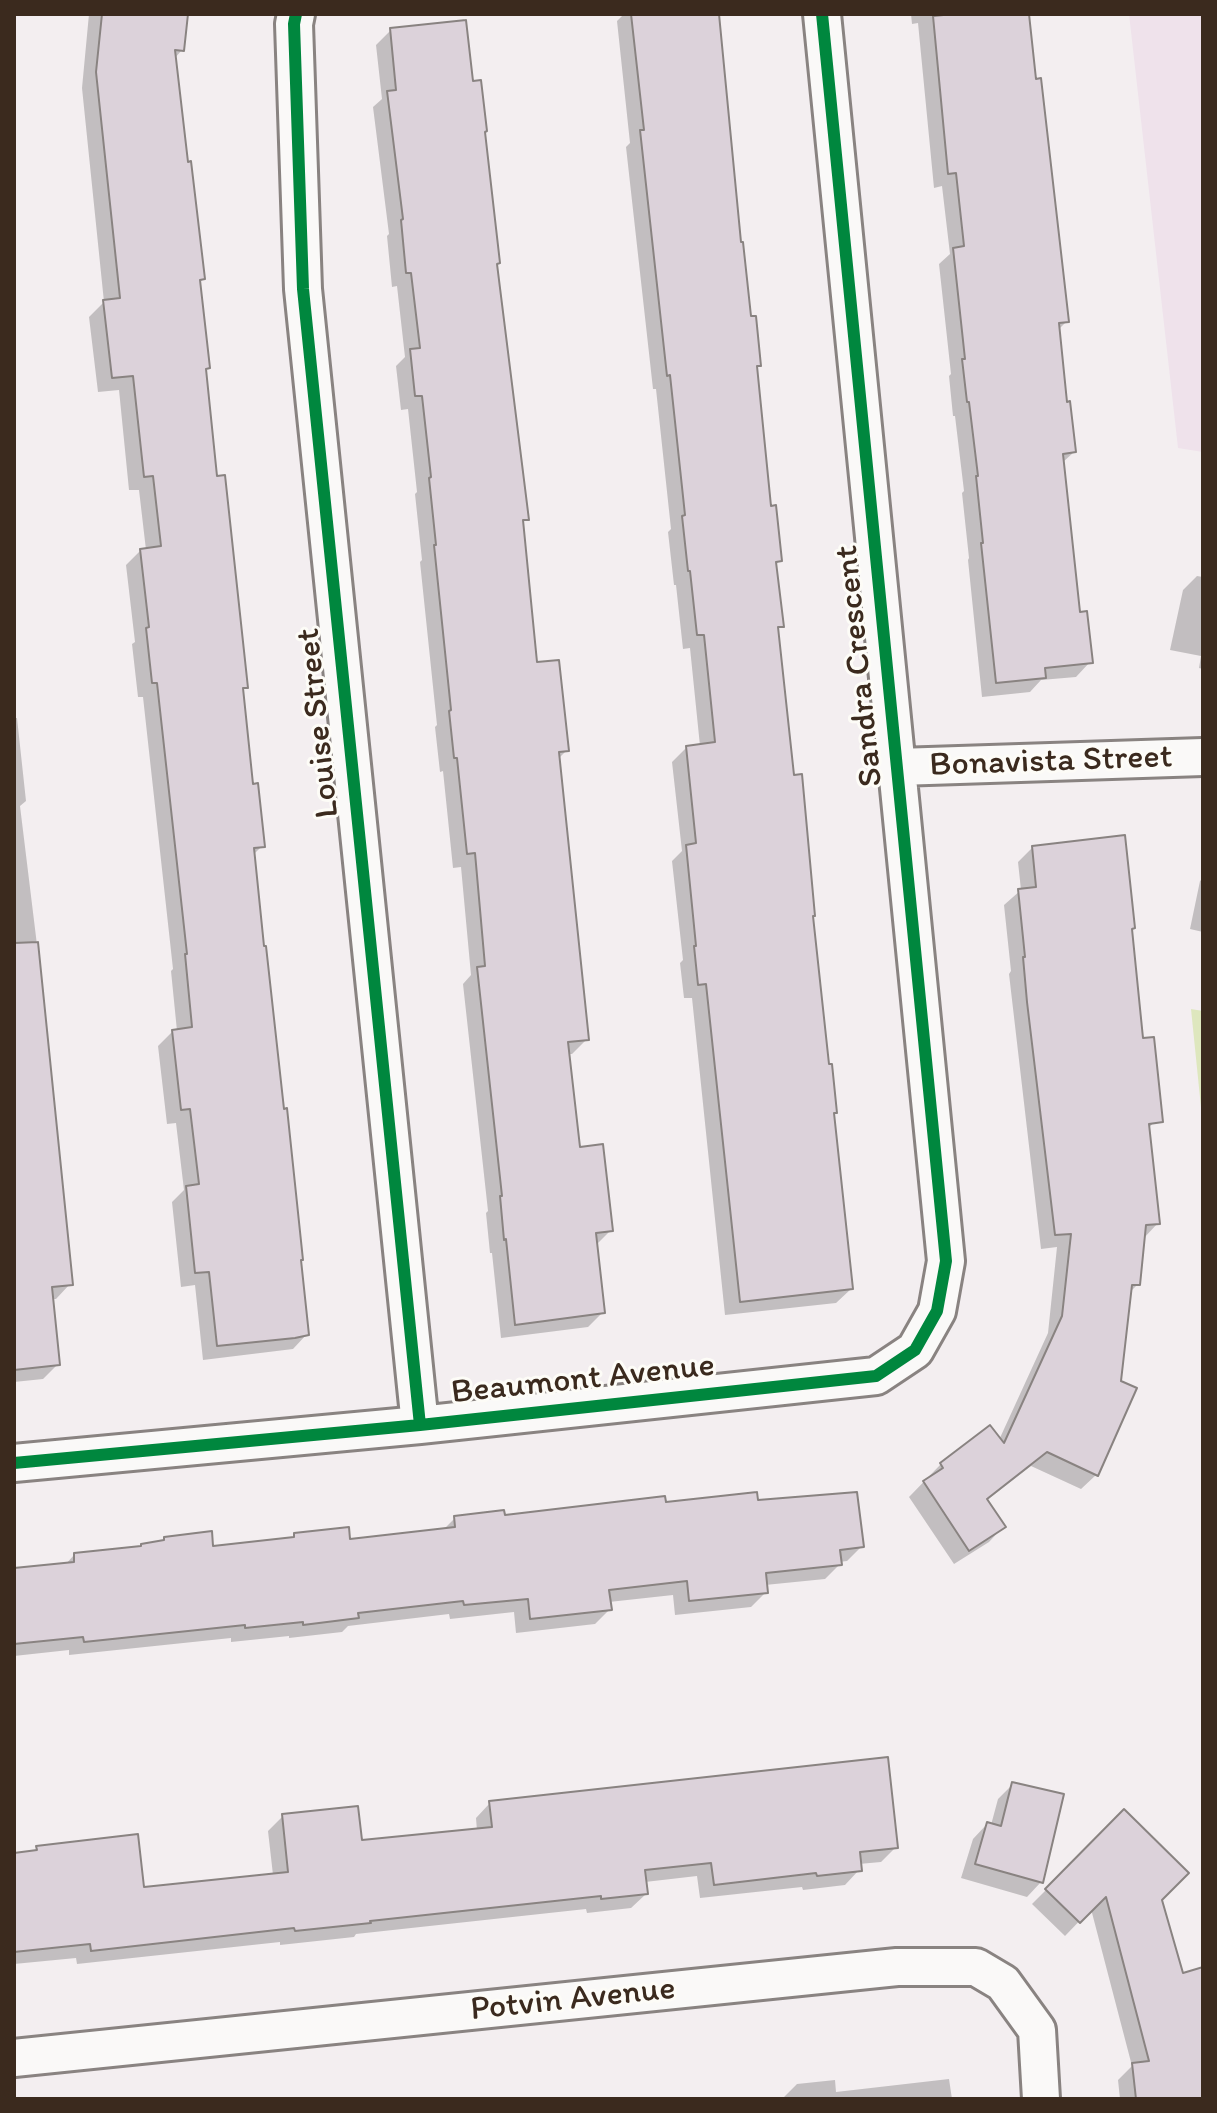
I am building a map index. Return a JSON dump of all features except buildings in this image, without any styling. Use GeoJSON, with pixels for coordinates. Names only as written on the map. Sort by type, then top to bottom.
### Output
{"type":"FeatureCollection","features":[{"type":"Feature","properties":{"kind":"street","name":"Louise Street"},"geometry":{"type":"LineString","coordinates":[[296,14],[303,289],[420,1425]]}},
{"type":"Feature","properties":{"kind":"street","name":"Sandra Crescent"},"geometry":{"type":"LineString","coordinates":[[822,14],[946,1261],[937,1311]]}},
{"type":"Feature","properties":{"kind":"street","name":"Bonavista Street"},"geometry":{"type":"LineString","coordinates":[[898,767],[1203,757]]}},
{"type":"Feature","properties":{"kind":"street","name":"Beaumont Avenue"},"geometry":{"type":"LineString","coordinates":[[14,1463],[420,1425],[876,1376],[915,1350],[937,1311]]}},
{"type":"Feature","properties":{"kind":"street","name":"Potvin Avenue"},"geometry":{"type":"LineString","coordinates":[[14,2058],[897,1967],[976,1967],[1003,1983],[1037,2030],[1041,2099]]}},
{"type":"Feature","properties":{"kind":"shaded area"},"geometry":{"type":"Polygon","coordinates":[[[1129,14],[1203,14],[1203,452],[1178,448],[1129,14]]]}},
{"type":"Feature","properties":{"kind":"green space"},"geometry":{"type":"Polygon","coordinates":[[[1191,1009],[1203,1011],[1203,1127],[1191,1009]]]}},
{"type":"Feature","properties":{"kind":"cycle path"},"geometry":{"type":"LineString","coordinates":[[296,14],[303,289],[420,1425]]}},
{"type":"Feature","properties":{"kind":"cycle path"},"geometry":{"type":"LineString","coordinates":[[14,1463],[420,1425],[876,1376],[915,1350],[937,1311],[946,1261],[822,14]]}}]}
